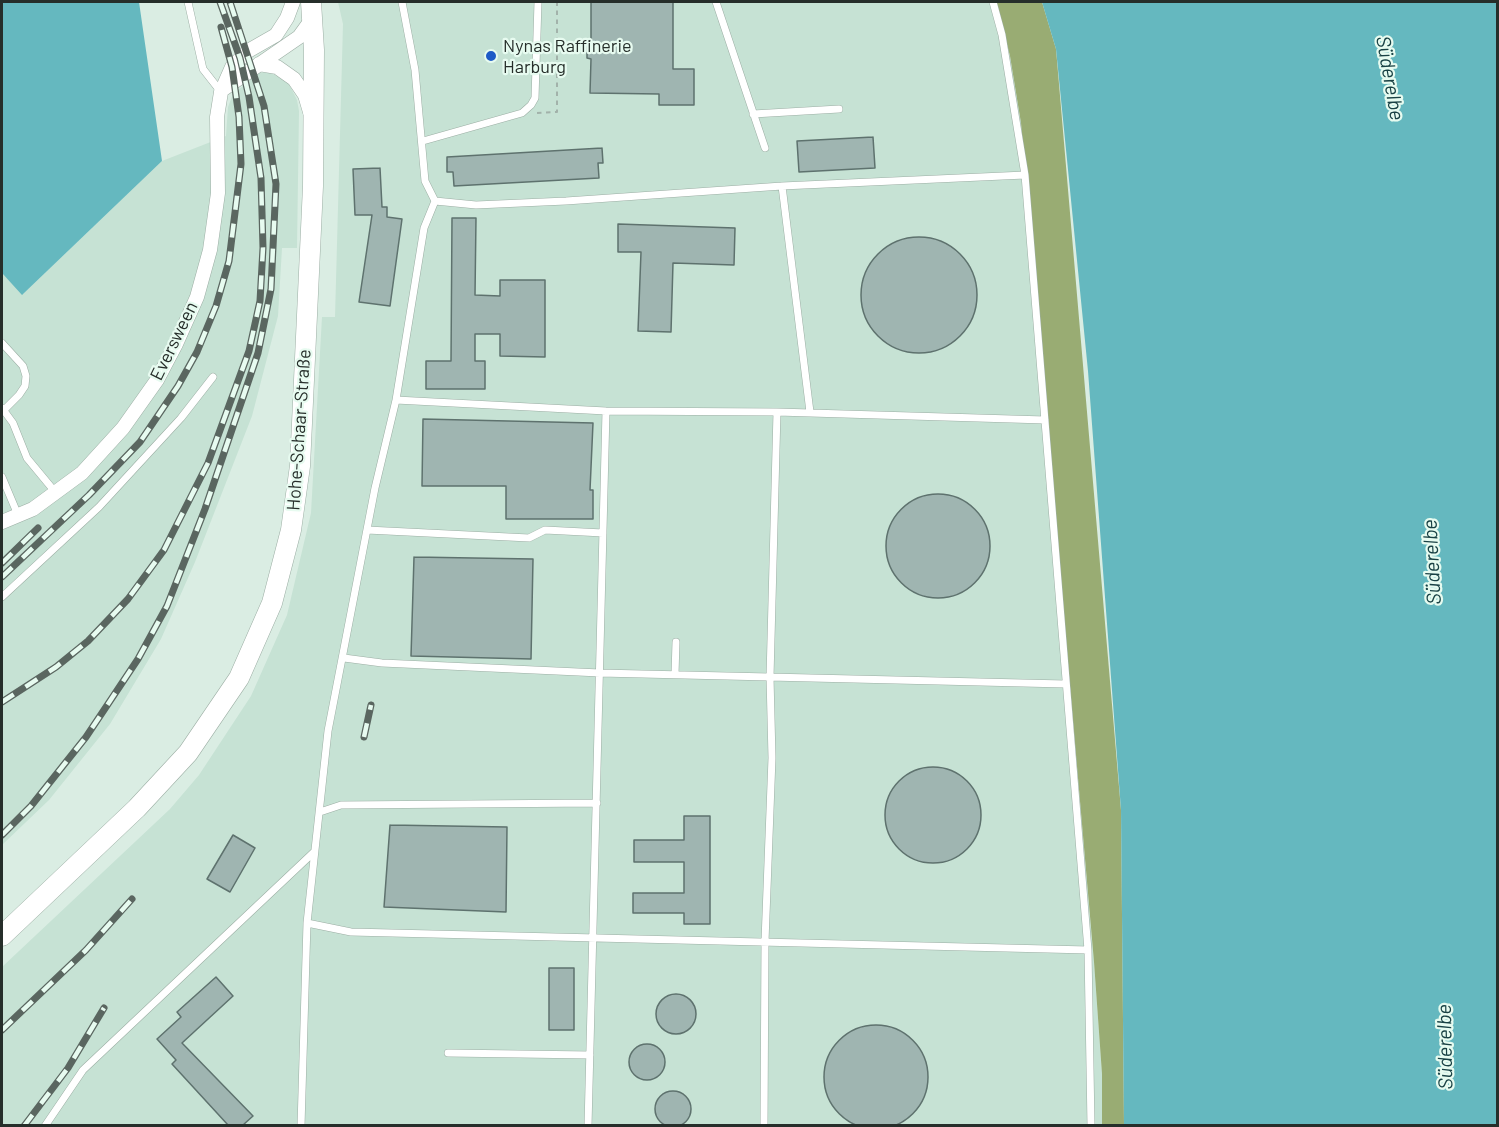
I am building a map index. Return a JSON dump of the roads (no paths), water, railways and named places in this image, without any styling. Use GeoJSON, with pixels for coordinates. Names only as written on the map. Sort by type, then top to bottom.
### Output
{"type":"FeatureCollection","features":[{"type":"Feature","properties":{"kind":"main road","name":"Hohe-Schaar-Straße"},"geometry":{"type":"LineString","coordinates":[[2,936],[137,808],[188,753],[238,678],[262,630],[286,552],[297,494],[309,265],[314,50],[312,9]]}},
{"type":"Feature","properties":{"kind":"street","name":"Eversween"},"geometry":{"type":"LineString","coordinates":[[2,522],[18,516],[56,494],[87,467],[123,428],[157,380],[176,344],[196,297],[210,250],[218,193],[218,117],[221,92],[232,67],[240,58],[276,34],[287,18],[293,2]]}},
{"type":"Feature","properties":{"kind":"street"},"geometry":{"type":"LineString","coordinates":[[221,92],[299,37],[309,27],[312,9]]}},
{"type":"Feature","properties":{"kind":"street"},"geometry":{"type":"LineString","coordinates":[[276,34],[299,37],[314,50]]}},
{"type":"Feature","properties":{"kind":"street"},"geometry":{"type":"LineString","coordinates":[[259,64],[277,67],[294,79],[304,95],[313,121]]}},
{"type":"Feature","properties":{"kind":"lane"},"geometry":{"type":"LineString","coordinates":[[188,2],[203,69],[221,92]]}},
{"type":"Feature","properties":{"kind":"lane"},"geometry":{"type":"LineString","coordinates":[[301,1125],[307,923],[328,731],[344,658],[367,530],[396,400],[424,228],[435,201],[425,181],[415,70],[402,2]]}},
{"type":"Feature","properties":{"kind":"lane"},"geometry":{"type":"LineString","coordinates":[[423,141],[522,113],[531,105],[535,98],[538,2]]}},
{"type":"Feature","properties":{"kind":"lane"},"geometry":{"type":"LineString","coordinates":[[716,2],[765,148]]}},
{"type":"Feature","properties":{"kind":"lane"},"geometry":{"type":"LineString","coordinates":[[993,2],[1002,34],[1024,175],[1088,950],[1091,1125]]}},
{"type":"Feature","properties":{"kind":"lane"},"geometry":{"type":"LineString","coordinates":[[753,114],[839,109]]}},
{"type":"Feature","properties":{"kind":"lane"},"geometry":{"type":"LineString","coordinates":[[435,201],[476,205],[555,202],[782,186],[1024,175]]}},
{"type":"Feature","properties":{"kind":"lane"},"geometry":{"type":"LineString","coordinates":[[782,186],[810,412]]}},
{"type":"Feature","properties":{"kind":"lane"},"geometry":{"type":"LineString","coordinates":[[2,343],[23,366],[26,376],[25,386],[19,395],[2,410],[13,423],[27,458],[56,494]]}},
{"type":"Feature","properties":{"kind":"lane"},"geometry":{"type":"LineString","coordinates":[[2,597],[99,507],[182,418],[213,377]]}},
{"type":"Feature","properties":{"kind":"lane"},"geometry":{"type":"LineString","coordinates":[[396,400],[606,411],[810,412],[1045,420]]}},
{"type":"Feature","properties":{"kind":"lane"},"geometry":{"type":"LineString","coordinates":[[588,1125],[606,411]]}},
{"type":"Feature","properties":{"kind":"lane"},"geometry":{"type":"LineString","coordinates":[[764,1125],[765,941],[772,758],[770,677],[777,412]]}},
{"type":"Feature","properties":{"kind":"lane"},"geometry":{"type":"LineString","coordinates":[[2,477],[18,516]]}},
{"type":"Feature","properties":{"kind":"lane"},"geometry":{"type":"LineString","coordinates":[[367,530],[529,538],[545,530],[603,533]]}},
{"type":"Feature","properties":{"kind":"lane"},"geometry":{"type":"LineString","coordinates":[[675,674],[676,642]]}},
{"type":"Feature","properties":{"kind":"lane"},"geometry":{"type":"LineString","coordinates":[[344,658],[382,663],[600,673],[1065,684]]}},
{"type":"Feature","properties":{"kind":"lane"},"geometry":{"type":"LineString","coordinates":[[320,812],[341,805],[597,803]]}},
{"type":"Feature","properties":{"kind":"lane"},"geometry":{"type":"LineString","coordinates":[[45,1125],[82,1070],[315,852]]}},
{"type":"Feature","properties":{"kind":"lane"},"geometry":{"type":"LineString","coordinates":[[307,923],[351,932],[1088,950]]}},
{"type":"Feature","properties":{"kind":"lane"},"geometry":{"type":"LineString","coordinates":[[448,1053],[590,1055]]}},
{"type":"Feature","properties":{"kind":"water"},"geometry":{"type":"Polygon","coordinates":[[[2,2],[139,2],[162,161],[22,295],[2,273],[2,2]]]}},
{"type":"Feature","properties":{"kind":"water","name":"Süderelbe"},"geometry":{"type":"Polygon","coordinates":[[[1042,2],[1497,2],[1497,1125],[1124,1125],[1121,810],[1088,371],[1056,49],[1042,2]]]}},
{"type":"Feature","properties":{"kind":"railway"},"geometry":{"type":"LineString","coordinates":[[2,702],[56,667],[88,641],[128,599],[164,550],[208,463],[249,351],[260,301],[263,248],[261,178],[249,97],[240,58],[220,2]]}},
{"type":"Feature","properties":{"kind":"railway"},"geometry":{"type":"LineString","coordinates":[[2,835],[31,806],[86,737],[138,659],[167,606],[205,509],[258,353],[271,289],[276,184],[264,106],[230,2]]}},
{"type":"Feature","properties":{"kind":"railway"},"geometry":{"type":"LineString","coordinates":[[2,577],[89,495],[140,442],[178,386],[197,352],[216,306],[229,261],[241,164],[239,117],[232,67],[221,27]]}},
{"type":"Feature","properties":{"kind":"railway"},"geometry":{"type":"LineString","coordinates":[[2,563],[38,528]]}},
{"type":"Feature","properties":{"kind":"railway"},"geometry":{"type":"LineString","coordinates":[[364,737],[371,705]]}},
{"type":"Feature","properties":{"kind":"railway"},"geometry":{"type":"LineString","coordinates":[[2,1030],[86,950],[132,899]]}},
{"type":"Feature","properties":{"kind":"railway"},"geometry":{"type":"LineString","coordinates":[[24,1126],[68,1068],[104,1008]]}},
{"type":"Feature","properties":{"kind":"place","name":"Nynas Raffinerie Harburg"},"geometry":{"type":"Point","coordinates":[491,56]}}]}
